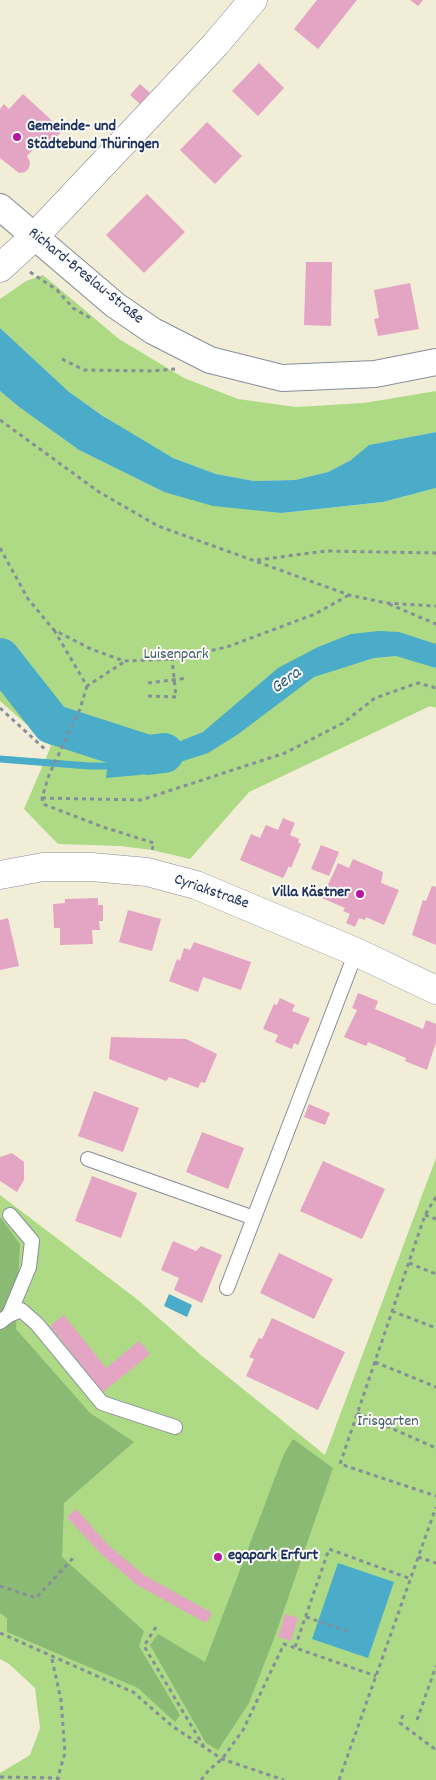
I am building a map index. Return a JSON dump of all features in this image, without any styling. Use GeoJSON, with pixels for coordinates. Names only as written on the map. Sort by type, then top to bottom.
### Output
{"type":"FeatureCollection","features":[{"type":"Feature","properties":{"kind":"street"},"geometry":{"type":"LineString","coordinates":[[0,268],[35,236],[215,45],[253,0]]}},
{"type":"Feature","properties":{"kind":"street","name":"Richard-Breslau-Straße"},"geometry":{"type":"LineString","coordinates":[[0,207],[130,316],[153,331],[210,360],[282,378],[375,374],[436,362]]}},
{"type":"Feature","properties":{"kind":"street","name":"Cyriakstraße"},"geometry":{"type":"LineString","coordinates":[[0,875],[43,867],[92,867],[147,872],[196,884],[356,952],[436,990]]}},
{"type":"Feature","properties":{"kind":"lane"},"geometry":{"type":"LineString","coordinates":[[227,1288],[356,952]]}},
{"type":"Feature","properties":{"kind":"lane"},"geometry":{"type":"LineString","coordinates":[[88,1159],[254,1218]]}},
{"type":"Feature","properties":{"kind":"lane"},"geometry":{"type":"LineString","coordinates":[[4,1318],[29,1267],[32,1241],[10,1215]]}},
{"type":"Feature","properties":{"kind":"lane"},"geometry":{"type":"LineString","coordinates":[[4,1318],[21,1310],[37,1324],[102,1403],[175,1427]]}},
{"type":"Feature","properties":{"kind":"path"},"geometry":{"type":"LineString","coordinates":[[62,359],[84,370],[152,372],[178,369]]}},
{"type":"Feature","properties":{"kind":"path"},"geometry":{"type":"LineString","coordinates":[[0,420],[99,492],[158,526],[349,595],[386,603],[436,606]]}},
{"type":"Feature","properties":{"kind":"path"},"geometry":{"type":"LineString","coordinates":[[0,548],[28,599],[54,630],[87,686]]}},
{"type":"Feature","properties":{"kind":"path"},"geometry":{"type":"LineString","coordinates":[[255,560],[326,551],[436,553]]}},
{"type":"Feature","properties":{"kind":"path"},"geometry":{"type":"LineString","coordinates":[[54,630],[91,649],[124,661],[172,659],[227,647],[315,614],[349,595]]}},
{"type":"Feature","properties":{"kind":"path"},"geometry":{"type":"LineString","coordinates":[[386,603],[436,624]]}},
{"type":"Feature","properties":{"kind":"path"},"geometry":{"type":"LineString","coordinates":[[148,696],[176,697],[172,659]]}},
{"type":"Feature","properties":{"kind":"path"},"geometry":{"type":"LineString","coordinates":[[124,661],[87,686],[80,709],[49,775],[42,798],[43,804],[103,827],[154,843],[147,872]]}},
{"type":"Feature","properties":{"kind":"path"},"geometry":{"type":"LineString","coordinates":[[148,683],[187,678]]}},
{"type":"Feature","properties":{"kind":"path"},"geometry":{"type":"LineString","coordinates":[[42,798],[141,800],[286,753],[343,723],[375,698],[418,683],[436,688]]}},
{"type":"Feature","properties":{"kind":"path"},"geometry":{"type":"LineString","coordinates":[[0,708],[47,750]]}},
{"type":"Feature","properties":{"kind":"path"},"geometry":{"type":"LineString","coordinates":[[436,1197],[425,1215],[340,1464],[436,1496]]}},
{"type":"Feature","properties":{"kind":"path"},"geometry":{"type":"LineString","coordinates":[[425,1215],[436,1219]]}},
{"type":"Feature","properties":{"kind":"path"},"geometry":{"type":"LineString","coordinates":[[409,1262],[436,1274]]}},
{"type":"Feature","properties":{"kind":"path"},"geometry":{"type":"LineString","coordinates":[[392,1311],[436,1328]]}},
{"type":"Feature","properties":{"kind":"path"},"geometry":{"type":"LineString","coordinates":[[374,1362],[436,1386]]}},
{"type":"Feature","properties":{"kind":"path"},"geometry":{"type":"LineString","coordinates":[[357,1413],[436,1448]]}},
{"type":"Feature","properties":{"kind":"path"},"geometry":{"type":"LineString","coordinates":[[339,1780],[436,1508]]}},
{"type":"Feature","properties":{"kind":"path"},"geometry":{"type":"LineString","coordinates":[[295,1647],[328,1549],[411,1579]]}},
{"type":"Feature","properties":{"kind":"path"},"geometry":{"type":"LineString","coordinates":[[0,1586],[36,1598],[75,1556]]}},
{"type":"Feature","properties":{"kind":"path"},"geometry":{"type":"LineString","coordinates":[[418,1557],[436,1563]]}},
{"type":"Feature","properties":{"kind":"path"},"geometry":{"type":"LineString","coordinates":[[306,1617],[347,1632]]}},
{"type":"Feature","properties":{"kind":"path"},"geometry":{"type":"LineString","coordinates":[[156,1627],[144,1646],[204,1747]]}},
{"type":"Feature","properties":{"kind":"path"},"geometry":{"type":"LineString","coordinates":[[0,1633],[52,1658],[133,1692],[172,1726],[222,1759],[284,1780]]}},
{"type":"Feature","properties":{"kind":"path"},"geometry":{"type":"LineString","coordinates":[[201,1780],[222,1759],[243,1730],[284,1644],[376,1676]]}},
{"type":"Feature","properties":{"kind":"path"},"geometry":{"type":"LineString","coordinates":[[52,1658],[61,1700],[65,1753],[58,1779]]}},
{"type":"Feature","properties":{"kind":"path"},"geometry":{"type":"LineString","coordinates":[[416,1720],[436,1666]]}},
{"type":"Feature","properties":{"kind":"path"},"geometry":{"type":"LineString","coordinates":[[402,1715],[400,1723],[436,1750]]}},
{"type":"Feature","properties":{"kind":"path"},"geometry":{"type":"LineString","coordinates":[[0,1777],[62,1780]]}},
{"type":"Feature","properties":{"kind":"green space"},"geometry":{"type":"Polygon","coordinates":[[[43,275],[119,339],[184,378],[238,399],[296,407],[364,403],[436,391],[436,432],[370,445],[351,460],[328,472],[295,480],[254,481],[216,474],[173,458],[140,440],[69,393],[0,328],[0,299],[26,281],[43,275]]]}},
{"type":"Feature","properties":{"kind":"green space","name":"Luisenpark"},"geometry":{"type":"Polygon","coordinates":[[[0,391],[79,450],[164,492],[283,513],[383,502],[436,488],[436,708],[430,706],[249,792],[190,859],[152,850],[120,846],[58,844],[24,809],[51,746],[0,701],[0,391]]]}},
{"type":"Feature","properties":{"kind":"green space","name":"egapark Erfurt"},"geometry":{"type":"Polygon","coordinates":[[[436,1158],[436,1780],[0,1780],[0,1773],[30,1755],[40,1728],[35,1688],[9,1664],[0,1659],[0,1195],[138,1300],[202,1356],[325,1455],[436,1158]]]}},
{"type":"Feature","properties":{"kind":"green space"},"geometry":{"type":"Polygon","coordinates":[[[0,1217],[20,1244],[16,1329],[90,1413],[134,1442],[64,1503],[62,1557],[144,1631],[139,1646],[180,1715],[175,1722],[138,1688],[7,1632],[7,1618],[0,1613],[0,1217]]]}},
{"type":"Feature","properties":{"kind":"green space"},"geometry":{"type":"Polygon","coordinates":[[[293,1439],[333,1468],[275,1636],[249,1703],[218,1750],[206,1743],[150,1645],[158,1634],[205,1662],[284,1454],[293,1439]]]}},
{"type":"Feature","properties":{"kind":"water"},"geometry":{"type":"Polygon","coordinates":[[[0,328],[69,392],[103,416],[173,458],[216,474],[254,481],[295,480],[328,472],[351,460],[369,445],[436,432],[436,488],[383,502],[282,513],[213,506],[164,492],[79,450],[0,391],[0,328]]]}},
{"type":"Feature","properties":{"kind":"water","name":"Gera"},"geometry":{"type":"Polygon","coordinates":[[[379,631],[399,632],[436,644],[436,668],[396,656],[374,658],[314,677],[237,735],[208,753],[140,775],[106,778],[111,742],[151,747],[178,742],[203,732],[278,668],[318,647],[351,634],[379,631]]]}},
{"type":"Feature","properties":{"kind":"water"},"geometry":{"type":"Polygon","coordinates":[[[169,1294],[192,1305],[187,1317],[164,1306],[169,1294]]]}},
{"type":"Feature","properties":{"kind":"water"},"geometry":{"type":"Polygon","coordinates":[[[338,1563],[394,1582],[368,1658],[312,1639],[338,1563]]]}},
{"type":"Feature","properties":{"kind":"building"},"geometry":{"type":"Polygon","coordinates":[[[317,0],[357,0],[318,49],[294,29],[317,0]]]}},
{"type":"Feature","properties":{"kind":"building"},"geometry":{"type":"Polygon","coordinates":[[[410,0],[423,0],[418,6],[410,0]]]}},
{"type":"Feature","properties":{"kind":"building"},"geometry":{"type":"Polygon","coordinates":[[[259,63],[284,88],[258,116],[232,91],[259,63]]]}},
{"type":"Feature","properties":{"kind":"building"},"geometry":{"type":"Polygon","coordinates":[[[140,84],[150,93],[140,104],[130,95],[140,84]]]}},
{"type":"Feature","properties":{"kind":"building"},"geometry":{"type":"Polygon","coordinates":[[[23,94],[59,127],[60,133],[54,140],[49,142],[43,139],[27,156],[30,162],[29,168],[25,172],[19,173],[0,158],[0,109],[4,104],[9,109],[23,94]]]}},
{"type":"Feature","properties":{"kind":"building"},"geometry":{"type":"Polygon","coordinates":[[[207,122],[242,156],[215,184],[180,150],[207,122]]]}},
{"type":"Feature","properties":{"kind":"building"},"geometry":{"type":"Polygon","coordinates":[[[147,194],[185,232],[144,273],[106,235],[147,194]]]}},
{"type":"Feature","properties":{"kind":"building"},"geometry":{"type":"Polygon","coordinates":[[[306,262],[332,262],[331,326],[304,325],[306,262]]]}},
{"type":"Feature","properties":{"kind":"building"},"geometry":{"type":"Polygon","coordinates":[[[410,283],[419,329],[378,336],[374,319],[379,318],[374,290],[410,283]]]}},
{"type":"Feature","properties":{"kind":"building"},"geometry":{"type":"Polygon","coordinates":[[[283,818],[295,823],[290,835],[299,839],[298,842],[301,844],[291,868],[289,866],[283,878],[240,860],[251,834],[260,838],[266,825],[278,830],[283,818]]]}},
{"type":"Feature","properties":{"kind":"building"},"geometry":{"type":"Polygon","coordinates":[[[321,845],[339,852],[329,876],[311,869],[321,845]]]}},
{"type":"Feature","properties":{"kind":"building","name":"Villa Kästner"},"geometry":{"type":"Polygon","coordinates":[[[353,859],[383,872],[381,883],[399,890],[384,925],[366,917],[365,920],[359,918],[355,927],[346,923],[350,914],[343,911],[345,908],[322,898],[338,863],[349,868],[353,859]]]}},
{"type":"Feature","properties":{"kind":"building"},"geometry":{"type":"Polygon","coordinates":[[[432,886],[436,887],[436,945],[412,935],[423,900],[426,901],[432,886]]]}},
{"type":"Feature","properties":{"kind":"building"},"geometry":{"type":"Polygon","coordinates":[[[98,898],[98,905],[103,905],[103,921],[99,921],[100,930],[92,930],[93,944],[60,945],[60,928],[54,928],[53,904],[65,903],[65,899],[98,898]]]}},
{"type":"Feature","properties":{"kind":"building"},"geometry":{"type":"Polygon","coordinates":[[[128,910],[161,919],[152,951],[119,942],[128,910]]]}},
{"type":"Feature","properties":{"kind":"building"},"geometry":{"type":"Polygon","coordinates":[[[8,918],[19,966],[0,970],[0,920],[8,918]]]}},
{"type":"Feature","properties":{"kind":"building"},"geometry":{"type":"Polygon","coordinates":[[[194,942],[251,962],[241,990],[203,977],[198,992],[169,981],[177,959],[180,961],[184,948],[190,950],[194,942]]]}},
{"type":"Feature","properties":{"kind":"building"},"geometry":{"type":"Polygon","coordinates":[[[358,993],[378,1001],[375,1009],[423,1029],[426,1020],[436,1024],[436,1042],[427,1070],[405,1061],[406,1058],[368,1042],[366,1046],[344,1037],[357,1010],[352,1008],[358,993]]]}},
{"type":"Feature","properties":{"kind":"building"},"geometry":{"type":"Polygon","coordinates":[[[280,998],[295,1005],[292,1011],[310,1018],[298,1045],[294,1043],[292,1049],[275,1042],[278,1035],[263,1029],[274,1004],[277,1005],[280,998]]]}},
{"type":"Feature","properties":{"kind":"building"},"geometry":{"type":"Polygon","coordinates":[[[111,1037],[186,1039],[217,1054],[205,1083],[201,1082],[198,1088],[169,1077],[166,1081],[109,1059],[111,1037]]]}},
{"type":"Feature","properties":{"kind":"building"},"geometry":{"type":"Polygon","coordinates":[[[94,1091],[139,1108],[123,1152],[78,1136],[94,1091]]]}},
{"type":"Feature","properties":{"kind":"building"},"geometry":{"type":"Polygon","coordinates":[[[309,1104],[330,1113],[325,1125],[304,1117],[309,1104]]]}},
{"type":"Feature","properties":{"kind":"building"},"geometry":{"type":"Polygon","coordinates":[[[202,1132],[244,1148],[228,1189],[186,1172],[202,1132]]]}},
{"type":"Feature","properties":{"kind":"building"},"geometry":{"type":"Polygon","coordinates":[[[12,1153],[24,1162],[24,1180],[17,1192],[0,1181],[0,1157],[12,1153]]]}},
{"type":"Feature","properties":{"kind":"building"},"geometry":{"type":"Polygon","coordinates":[[[323,1161],[385,1189],[362,1239],[300,1211],[323,1161]]]}},
{"type":"Feature","properties":{"kind":"building"},"geometry":{"type":"Polygon","coordinates":[[[92,1176],[137,1193],[121,1238],[75,1221],[92,1176]]]}},
{"type":"Feature","properties":{"kind":"building"},"geometry":{"type":"Polygon","coordinates":[[[173,1241],[196,1251],[201,1246],[222,1255],[202,1303],[174,1290],[179,1278],[161,1270],[173,1241]]]}},
{"type":"Feature","properties":{"kind":"building"},"geometry":{"type":"Polygon","coordinates":[[[279,1253],[333,1279],[314,1319],[260,1293],[279,1253]]]}},
{"type":"Feature","properties":{"kind":"building"},"geometry":{"type":"Polygon","coordinates":[[[64,1315],[106,1368],[139,1341],[150,1354],[103,1392],[50,1326],[64,1315]]]}},
{"type":"Feature","properties":{"kind":"building"},"geometry":{"type":"Polygon","coordinates":[[[272,1318],[345,1352],[318,1410],[246,1376],[254,1359],[249,1357],[259,1338],[262,1339],[272,1318]]]}},
{"type":"Feature","properties":{"kind":"building"},"geometry":{"type":"Polygon","coordinates":[[[76,1509],[108,1545],[144,1575],[212,1613],[206,1623],[137,1585],[100,1553],[67,1517],[76,1509]]]}},
{"type":"Feature","properties":{"kind":"building"},"geometry":{"type":"Polygon","coordinates":[[[285,1614],[298,1618],[291,1641],[278,1637],[285,1614]]]}},
{"type":"Feature","properties":{"kind":"waterway"},"geometry":{"type":"LineString","coordinates":[[0,658],[52,724],[148,755],[164,753]]}},
{"type":"Feature","properties":{"kind":"waterway"},"geometry":{"type":"LineString","coordinates":[[0,759],[89,766],[115,766]]}},
{"type":"Feature","properties":{"kind":"place","name":"Gemeinde- und Städtebund Thüringen"},"geometry":{"type":"Point","coordinates":[17,137]}},
{"type":"Feature","properties":{"kind":"place","name":"Villa Kästner"},"geometry":{"type":"Point","coordinates":[360,894]}},
{"type":"Feature","properties":{"kind":"place","name":"egapark Erfurt"},"geometry":{"type":"Point","coordinates":[218,1557]}},
{"type":"Feature","properties":{"kind":"park label","name":"Irisgarten"},"geometry":{"type":"Point","coordinates":[388,1423]}}]}
